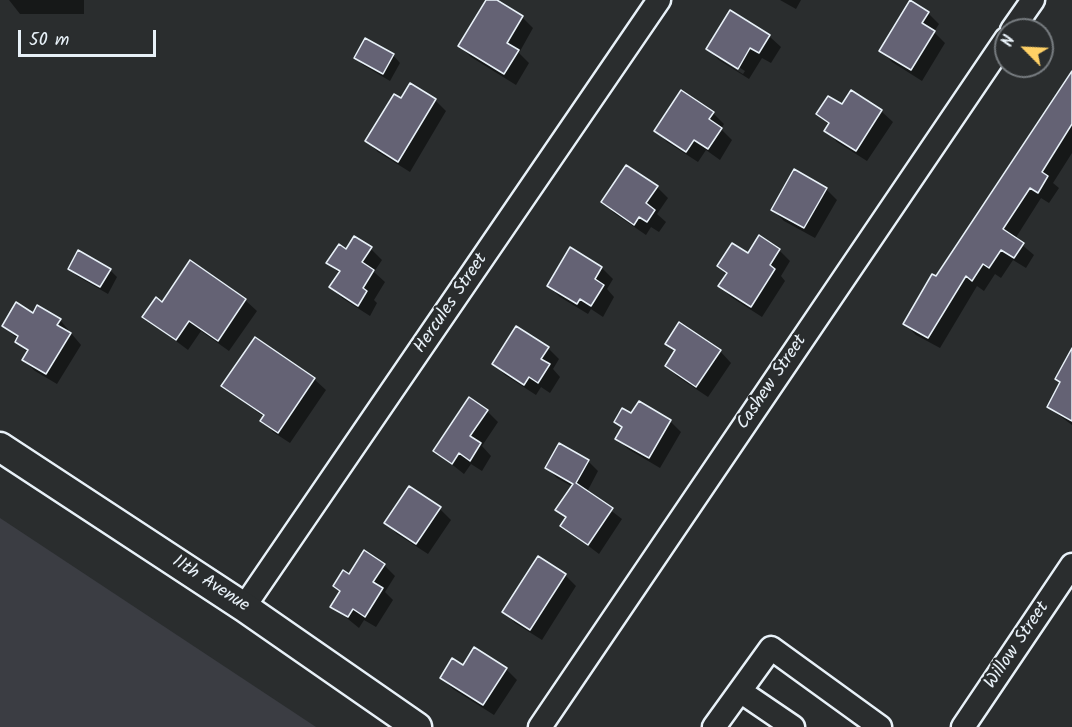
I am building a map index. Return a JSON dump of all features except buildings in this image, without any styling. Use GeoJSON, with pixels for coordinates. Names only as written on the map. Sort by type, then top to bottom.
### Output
{"type":"FeatureCollection","features":[{"type":"Feature","properties":{"kind":"main road","name":"11th Avenue"},"geometry":{"type":"LineString","coordinates":[[0,447],[244,607],[417,727]]}},
{"type":"Feature","properties":{"kind":"street","name":"Hercules Street"},"geometry":{"type":"LineString","coordinates":[[244,607],[659,0]]}},
{"type":"Feature","properties":{"kind":"street"},"geometry":{"type":"LineString","coordinates":[[1020,18],[1033,0]]}},
{"type":"Feature","properties":{"kind":"street","name":"Cashew Street"},"geometry":{"type":"LineString","coordinates":[[540,727],[994,57]]}},
{"type":"Feature","properties":{"kind":"street","name":"Willow Street"},"geometry":{"type":"LineString","coordinates":[[963,727],[1072,565]]}},
{"type":"Feature","properties":{"kind":"street"},"geometry":{"type":"LineString","coordinates":[[714,727],[771,648],[880,727]]}},
{"type":"Feature","properties":{"kind":"street"},"geometry":{"type":"LineString","coordinates":[[741,691],[794,727]]}},
{"type":"Feature","properties":{"kind":"shaded area"},"geometry":{"type":"Polygon","coordinates":[[[0,518],[316,727],[0,727],[0,518]]]}}]}
